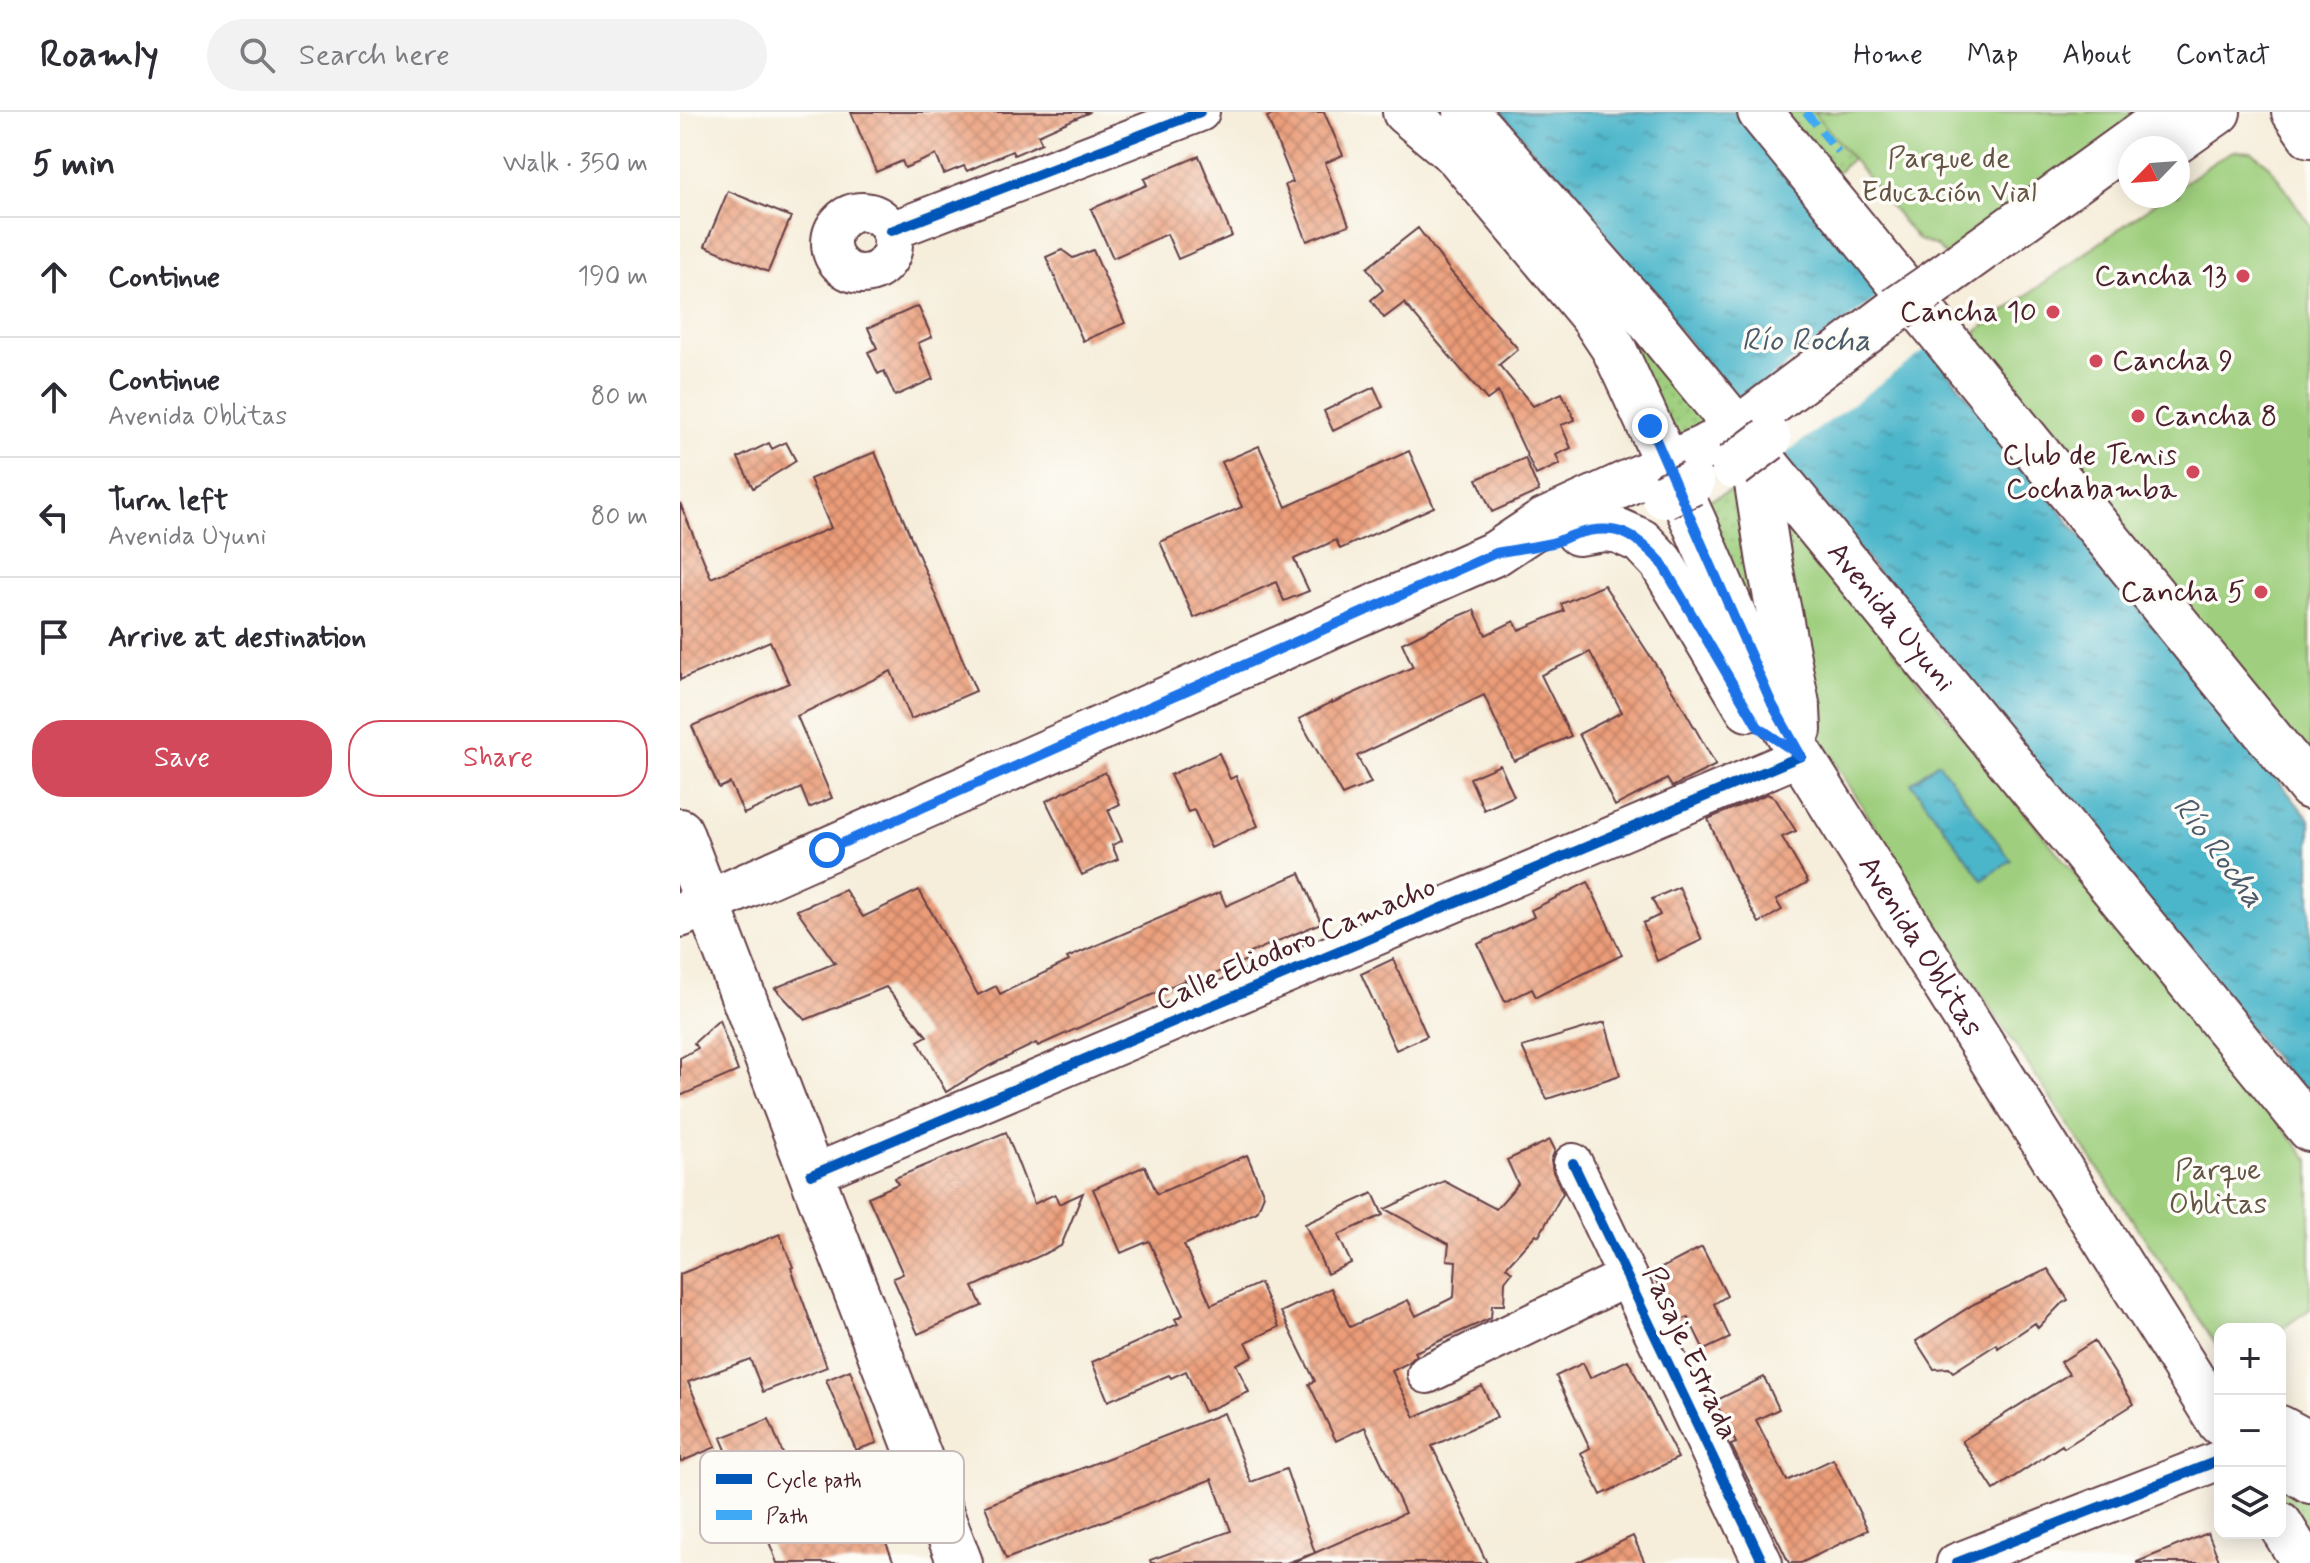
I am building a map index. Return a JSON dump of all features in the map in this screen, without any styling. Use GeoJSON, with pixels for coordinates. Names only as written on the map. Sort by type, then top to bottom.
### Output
{"type":"FeatureCollection","features":[{"type":"Feature","properties":{"kind":"main road"},"geometry":{"type":"LineString","coordinates":[[1394,112],[1587,354],[1622,422],[1625,442],[1621,464],[1609,491]]}},
{"type":"Feature","properties":{"kind":"main road"},"geometry":{"type":"LineString","coordinates":[[1405,112],[1458,156],[1592,316],[1614,349],[1694,522],[1772,704],[1801,756]]}},
{"type":"Feature","properties":{"kind":"main road","name":"Avenida Uyuni"},"geometry":{"type":"LineString","coordinates":[[1466,112],[1650,322],[1713,458],[2310,1129]]}},
{"type":"Feature","properties":{"kind":"main road"},"geometry":{"type":"LineString","coordinates":[[1760,112],[2310,787]]}},
{"type":"Feature","properties":{"kind":"main road"},"geometry":{"type":"LineString","coordinates":[[1496,553],[1555,542],[1578,533],[1713,458],[1921,308],[2172,112]]}},
{"type":"Feature","properties":{"kind":"main road"},"geometry":{"type":"LineString","coordinates":[[2184,136],[2218,112]]}},
{"type":"Feature","properties":{"kind":"main road"},"geometry":{"type":"LineString","coordinates":[[2294,112],[2310,135]]}},
{"type":"Feature","properties":{"kind":"main road"},"geometry":{"type":"LineString","coordinates":[[1921,308],[2118,182]]}},
{"type":"Feature","properties":{"kind":"main road"},"geometry":{"type":"LineString","coordinates":[[694,909],[1496,553],[1544,521],[1609,491],[1713,458]]}},
{"type":"Feature","properties":{"kind":"main road"},"geometry":{"type":"LineString","coordinates":[[1713,458],[1769,561],[1798,709],[1801,756]]}},
{"type":"Feature","properties":{"kind":"main road","name":"Avenida Oblitas"},"geometry":{"type":"LineString","coordinates":[[1578,533],[1604,529],[1619,531],[1641,541],[1661,562],[1758,727],[1801,756],[2214,1413]]}},
{"type":"Feature","properties":{"kind":"main road"},"geometry":{"type":"LineString","coordinates":[[680,831],[694,909],[811,1175],[917,1451]]}},
{"type":"Feature","properties":{"kind":"main road"},"geometry":{"type":"LineString","coordinates":[[2168,1340],[2214,1371]]}},
{"type":"Feature","properties":{"kind":"main road"},"geometry":{"type":"LineString","coordinates":[[2286,1431],[2310,1444]]}},
{"type":"Feature","properties":{"kind":"main road"},"geometry":{"type":"LineString","coordinates":[[2286,1534],[2304,1563]]}},
{"type":"Feature","properties":{"kind":"main road"},"geometry":{"type":"LineString","coordinates":[[952,1543],[960,1563]]}},
{"type":"Feature","properties":{"kind":"street"},"geometry":{"type":"LineString","coordinates":[[891,231],[1200,112]]}},
{"type":"Feature","properties":{"kind":"street","name":"Calle Eliodoro Camacho"},"geometry":{"type":"LineString","coordinates":[[811,1175],[1801,756]]}},
{"type":"Feature","properties":{"kind":"street","name":"Pasaje Estrada"},"geometry":{"type":"LineString","coordinates":[[1573,1163],[1763,1563]]}},
{"type":"Feature","properties":{"kind":"street","name":"Pasaje Estrada"},"geometry":{"type":"LineString","coordinates":[[1427,1374],[1627,1277]]}},
{"type":"Feature","properties":{"kind":"street"},"geometry":{"type":"LineString","coordinates":[[1956,1563],[2214,1462]]}},
{"type":"Feature","properties":{"kind":"street"},"geometry":{"type":"LineString","coordinates":[[2282,1467],[2310,1484]]}},
{"type":"Feature","properties":{"kind":"green space"},"geometry":{"type":"Polygon","coordinates":[[[1429,112],[1448,112],[1707,422],[1673,438],[1429,112]]]}},
{"type":"Feature","properties":{"kind":"green space"},"geometry":{"type":"Polygon","coordinates":[[[1782,112],[1814,112],[1852,159],[1835,175],[1782,112]]]}},
{"type":"Feature","properties":{"kind":"green space","name":"Parque de Educación Vial"},"geometry":{"type":"Polygon","coordinates":[[[1814,112],[2149,112],[1947,258],[1937,246],[1918,240],[1814,112]]]}},
{"type":"Feature","properties":{"kind":"green space","name":"Club de Tenis Cochabamba"},"geometry":{"type":"Polygon","coordinates":[[[2233,151],[2252,152],[2269,165],[2310,225],[2310,761],[1966,339],[2148,208],[2190,208],[2190,179],[2233,151]]]}},
{"type":"Feature","properties":{"kind":"green space"},"geometry":{"type":"Polygon","coordinates":[[[1744,485],[1782,690],[1701,504],[1744,485]]]}},
{"type":"Feature","properties":{"kind":"green space","name":"Parque Oblitas"},"geometry":{"type":"Polygon","coordinates":[[[1781,510],[2310,1161],[2310,1309],[2286,1326],[2286,1323],[2214,1323],[2214,1341],[1964,969],[1812,726],[1781,510]]]}},
{"type":"Feature","properties":{"kind":"green space"},"geometry":{"type":"Polygon","coordinates":[[[2286,1486],[2310,1503],[2310,1542],[2286,1504],[2286,1486]]]}},
{"type":"Feature","properties":{"kind":"water","name":"Río Rocha"},"geometry":{"type":"Polygon","coordinates":[[[1501,112],[1735,112],[1884,293],[2310,820],[2310,1102],[1501,112]]]}},
{"type":"Feature","properties":{"kind":"water"},"geometry":{"type":"Polygon","coordinates":[[[1938,762],[2011,860],[1983,880],[1911,783],[1938,762]]]}},
{"type":"Feature","properties":{"kind":"pier"},"geometry":{"type":"Polygon","coordinates":[[[1887,290],[1931,346],[1779,458],[1735,405],[1887,290]]]}},
{"type":"Feature","properties":{"kind":"building"},"geometry":{"type":"Polygon","coordinates":[[[851,112],[1090,112],[1038,135],[1042,143],[1014,155],[1012,151],[967,171],[964,166],[944,174],[936,155],[905,168],[902,161],[876,172],[851,112]]]}},
{"type":"Feature","properties":{"kind":"building"},"geometry":{"type":"Polygon","coordinates":[[[1280,112],[1324,112],[1343,155],[1325,163],[1349,225],[1307,241],[1285,185],[1293,182],[1267,117],[1280,112]]]}},
{"type":"Feature","properties":{"kind":"building"},"geometry":{"type":"Polygon","coordinates":[[[1199,156],[1232,236],[1178,259],[1167,234],[1113,258],[1091,209],[1147,185],[1144,179],[1199,156]]]}},
{"type":"Feature","properties":{"kind":"building"},"geometry":{"type":"Polygon","coordinates":[[[728,191],[791,217],[768,272],[705,246],[728,191]]]}},
{"type":"Feature","properties":{"kind":"building"},"geometry":{"type":"Polygon","coordinates":[[[1418,228],[1452,273],[1518,349],[1499,365],[1533,406],[1562,393],[1575,420],[1561,425],[1571,448],[1556,455],[1560,464],[1536,475],[1498,392],[1487,400],[1404,303],[1384,318],[1371,300],[1383,290],[1367,268],[1418,228]]]}},
{"type":"Feature","properties":{"kind":"building"},"geometry":{"type":"Polygon","coordinates":[[[1062,250],[1073,258],[1093,250],[1125,323],[1083,341],[1046,257],[1062,250]]]}},
{"type":"Feature","properties":{"kind":"building"},"geometry":{"type":"Polygon","coordinates":[[[918,306],[932,337],[918,343],[933,379],[895,396],[884,371],[878,374],[868,352],[877,348],[868,328],[918,306]]]}},
{"type":"Feature","properties":{"kind":"building"},"geometry":{"type":"Polygon","coordinates":[[[1374,387],[1383,407],[1333,431],[1324,411],[1374,387]]]}},
{"type":"Feature","properties":{"kind":"building"},"geometry":{"type":"Polygon","coordinates":[[[786,442],[796,461],[753,488],[738,458],[769,443],[772,449],[786,442]]]}},
{"type":"Feature","properties":{"kind":"building"},"geometry":{"type":"Polygon","coordinates":[[[1259,446],[1286,507],[1409,451],[1434,507],[1340,549],[1336,540],[1294,559],[1309,591],[1284,601],[1276,582],[1194,618],[1160,542],[1242,507],[1222,462],[1259,446]]]}},
{"type":"Feature","properties":{"kind":"building"},"geometry":{"type":"Polygon","coordinates":[[[875,452],[976,691],[911,719],[891,671],[797,716],[832,798],[809,808],[801,788],[744,814],[730,783],[719,788],[692,726],[789,683],[770,641],[680,680],[680,503],[711,578],[831,528],[810,479],[875,452]]]}},
{"type":"Feature","properties":{"kind":"building"},"geometry":{"type":"Polygon","coordinates":[[[1525,458],[1539,491],[1492,512],[1477,479],[1525,458]]]}},
{"type":"Feature","properties":{"kind":"building"},"geometry":{"type":"Polygon","coordinates":[[[1604,585],[1680,702],[1716,765],[1672,787],[1667,779],[1615,806],[1579,734],[1622,712],[1590,652],[1541,675],[1571,736],[1514,761],[1484,695],[1357,756],[1371,783],[1342,795],[1299,719],[1413,667],[1402,643],[1447,621],[1474,610],[1486,635],[1514,621],[1519,630],[1564,611],[1561,604],[1604,585]]]}},
{"type":"Feature","properties":{"kind":"building"},"geometry":{"type":"Polygon","coordinates":[[[1219,753],[1230,779],[1236,776],[1258,826],[1211,848],[1194,810],[1188,812],[1170,775],[1219,753]]]}},
{"type":"Feature","properties":{"kind":"building"},"geometry":{"type":"Polygon","coordinates":[[[1500,765],[1514,796],[1484,810],[1470,778],[1500,765]]]}},
{"type":"Feature","properties":{"kind":"building"},"geometry":{"type":"Polygon","coordinates":[[[1105,772],[1120,804],[1108,810],[1122,841],[1112,845],[1118,859],[1082,875],[1046,801],[1105,772]]]}},
{"type":"Feature","properties":{"kind":"building"},"geometry":{"type":"Polygon","coordinates":[[[1767,794],[1775,798],[1796,831],[1782,837],[1808,882],[1776,900],[1782,910],[1759,923],[1731,872],[1708,819],[1767,794]]]}},
{"type":"Feature","properties":{"kind":"building"},"geometry":{"type":"Polygon","coordinates":[[[1300,873],[1321,923],[1247,954],[1249,959],[1188,986],[1185,980],[1038,1046],[1036,1043],[946,1092],[918,1041],[927,1036],[886,987],[805,1020],[775,988],[835,963],[797,910],[845,890],[863,917],[919,890],[978,995],[996,986],[1000,994],[1069,961],[1067,958],[1220,892],[1226,906],[1300,873]]]}},
{"type":"Feature","properties":{"kind":"building"},"geometry":{"type":"Polygon","coordinates":[[[1588,882],[1622,955],[1536,997],[1532,989],[1505,1002],[1478,944],[1534,917],[1531,910],[1588,882]]]}},
{"type":"Feature","properties":{"kind":"building"},"geometry":{"type":"Polygon","coordinates":[[[1679,887],[1702,940],[1657,961],[1643,923],[1660,915],[1652,899],[1679,887]]]}},
{"type":"Feature","properties":{"kind":"building"},"geometry":{"type":"Polygon","coordinates":[[[1393,959],[1427,1036],[1396,1050],[1361,974],[1393,959]]]}},
{"type":"Feature","properties":{"kind":"building"},"geometry":{"type":"Polygon","coordinates":[[[719,1020],[738,1071],[680,1096],[680,1058],[698,1048],[694,1043],[719,1020]]]}},
{"type":"Feature","properties":{"kind":"building"},"geometry":{"type":"Polygon","coordinates":[[[1605,1022],[1620,1075],[1547,1099],[1522,1047],[1605,1022]]]}},
{"type":"Feature","properties":{"kind":"building"},"geometry":{"type":"Polygon","coordinates":[[[1006,1132],[1034,1204],[1055,1194],[1059,1204],[1083,1193],[1061,1246],[973,1287],[982,1306],[918,1334],[893,1278],[903,1274],[868,1197],[898,1184],[895,1178],[1006,1132]]]}},
{"type":"Feature","properties":{"kind":"building"},"geometry":{"type":"Polygon","coordinates":[[[1550,1140],[1555,1150],[1551,1160],[1553,1172],[1563,1193],[1539,1236],[1536,1234],[1506,1267],[1512,1272],[1505,1281],[1504,1305],[1492,1305],[1491,1318],[1415,1352],[1417,1355],[1408,1363],[1392,1371],[1415,1417],[1482,1386],[1497,1417],[1432,1446],[1487,1563],[1292,1563],[1405,1513],[1365,1427],[1336,1441],[1309,1384],[1315,1381],[1281,1312],[1331,1288],[1350,1327],[1408,1300],[1416,1316],[1454,1297],[1456,1261],[1447,1260],[1449,1244],[1385,1209],[1444,1181],[1496,1209],[1518,1184],[1507,1160],[1550,1140]]]}},
{"type":"Feature","properties":{"kind":"building"},"geometry":{"type":"Polygon","coordinates":[[[1247,1155],[1264,1195],[1257,1212],[1184,1245],[1211,1305],[1260,1283],[1279,1327],[1246,1342],[1253,1356],[1236,1364],[1249,1392],[1204,1412],[1186,1371],[1108,1401],[1092,1362],[1178,1324],[1175,1319],[1183,1315],[1149,1241],[1121,1253],[1093,1189],[1145,1166],[1157,1194],[1247,1155]]]}},
{"type":"Feature","properties":{"kind":"building"},"geometry":{"type":"Polygon","coordinates":[[[1373,1193],[1383,1215],[1338,1235],[1351,1263],[1327,1274],[1305,1224],[1373,1193]]]}},
{"type":"Feature","properties":{"kind":"building"},"geometry":{"type":"Polygon","coordinates":[[[780,1234],[827,1367],[763,1392],[750,1359],[688,1382],[716,1447],[700,1451],[680,1462],[680,1274],[780,1234]]]}},
{"type":"Feature","properties":{"kind":"building"},"geometry":{"type":"Polygon","coordinates":[[[1702,1247],[1727,1296],[1714,1304],[1730,1338],[1704,1350],[1688,1317],[1677,1322],[1652,1273],[1702,1247]]]}},
{"type":"Feature","properties":{"kind":"building"},"geometry":{"type":"Polygon","coordinates":[[[2048,1269],[2068,1300],[2038,1328],[2035,1323],[1998,1348],[1997,1344],[1953,1372],[1949,1368],[1934,1369],[1916,1341],[1974,1304],[2048,1269]]]}},
{"type":"Feature","properties":{"kind":"building"},"geometry":{"type":"Polygon","coordinates":[[[2094,1341],[2134,1404],[2064,1448],[2062,1445],[1994,1490],[1962,1441],[2069,1374],[2061,1362],[2094,1341]]]}},
{"type":"Feature","properties":{"kind":"building"},"geometry":{"type":"Polygon","coordinates":[[[1628,1360],[1678,1458],[1601,1495],[1581,1453],[1590,1448],[1556,1376],[1583,1363],[1590,1378],[1628,1360]]]}},
{"type":"Feature","properties":{"kind":"building"},"geometry":{"type":"Polygon","coordinates":[[[850,1370],[877,1443],[856,1450],[826,1380],[850,1370]]]}},
{"type":"Feature","properties":{"kind":"building"},"geometry":{"type":"Polygon","coordinates":[[[1764,1377],[1779,1409],[1756,1420],[1787,1481],[1833,1459],[1868,1530],[1801,1563],[1789,1563],[1731,1445],[1736,1443],[1715,1401],[1764,1377]]]}},
{"type":"Feature","properties":{"kind":"building"},"geometry":{"type":"Polygon","coordinates":[[[1224,1413],[1251,1482],[1286,1469],[1315,1553],[1286,1563],[1151,1563],[1150,1560],[1231,1531],[1212,1479],[1006,1559],[985,1506],[1224,1413]]]}},
{"type":"Feature","properties":{"kind":"building"},"geometry":{"type":"Polygon","coordinates":[[[769,1419],[782,1451],[726,1451],[721,1438],[769,1419]]]}},
{"type":"Feature","properties":{"kind":"building"},"geometry":{"type":"Polygon","coordinates":[[[2208,1533],[2220,1563],[2137,1563],[2137,1562],[2208,1533]]]}},
{"type":"Feature","properties":{"kind":"building"},"geometry":{"type":"Polygon","coordinates":[[[1633,1536],[1645,1563],[1576,1563],[1633,1536]]]}},
{"type":"Feature","properties":{"kind":"building"},"geometry":{"type":"Polygon","coordinates":[[[769,1543],[886,1543],[894,1563],[777,1563],[769,1543]]]}},
{"type":"Feature","properties":{"kind":"marked path"},"geometry":{"type":"LineString","coordinates":[[1806,112],[1838,152]]}},
{"type":"Feature","properties":{"kind":"cycle path"},"geometry":{"type":"LineString","coordinates":[[891,231],[1200,112]]}},
{"type":"Feature","properties":{"kind":"cycle path"},"geometry":{"type":"LineString","coordinates":[[811,1175],[1801,756]]}},
{"type":"Feature","properties":{"kind":"cycle path"},"geometry":{"type":"LineString","coordinates":[[1573,1163],[1763,1563]]}},
{"type":"Feature","properties":{"kind":"cycle path"},"geometry":{"type":"LineString","coordinates":[[1956,1563],[2214,1462]]}},
{"type":"Feature","properties":{"kind":"place","name":"Cancha 13"},"geometry":{"type":"Point","coordinates":[2243,276]}},
{"type":"Feature","properties":{"kind":"place","name":"Cancha 10"},"geometry":{"type":"Point","coordinates":[2053,312]}},
{"type":"Feature","properties":{"kind":"place","name":"Cancha 9"},"geometry":{"type":"Point","coordinates":[2096,361]}},
{"type":"Feature","properties":{"kind":"place","name":"Cancha 8"},"geometry":{"type":"Point","coordinates":[2138,416]}},
{"type":"Feature","properties":{"kind":"place","name":"Club de Tenis Cochabamba"},"geometry":{"type":"Point","coordinates":[2193,472]}},
{"type":"Feature","properties":{"kind":"place","name":"Cancha 5"},"geometry":{"type":"Point","coordinates":[2261,592]}},
{"type":"Feature","properties":{"kind":"route"},"geometry":{"type":"LineString","coordinates":[[827,850],[1496,553],[1604,529],[1619,531],[1641,541],[1661,562],[1758,727],[1801,756],[1772,704],[1650,426]]}}]}
